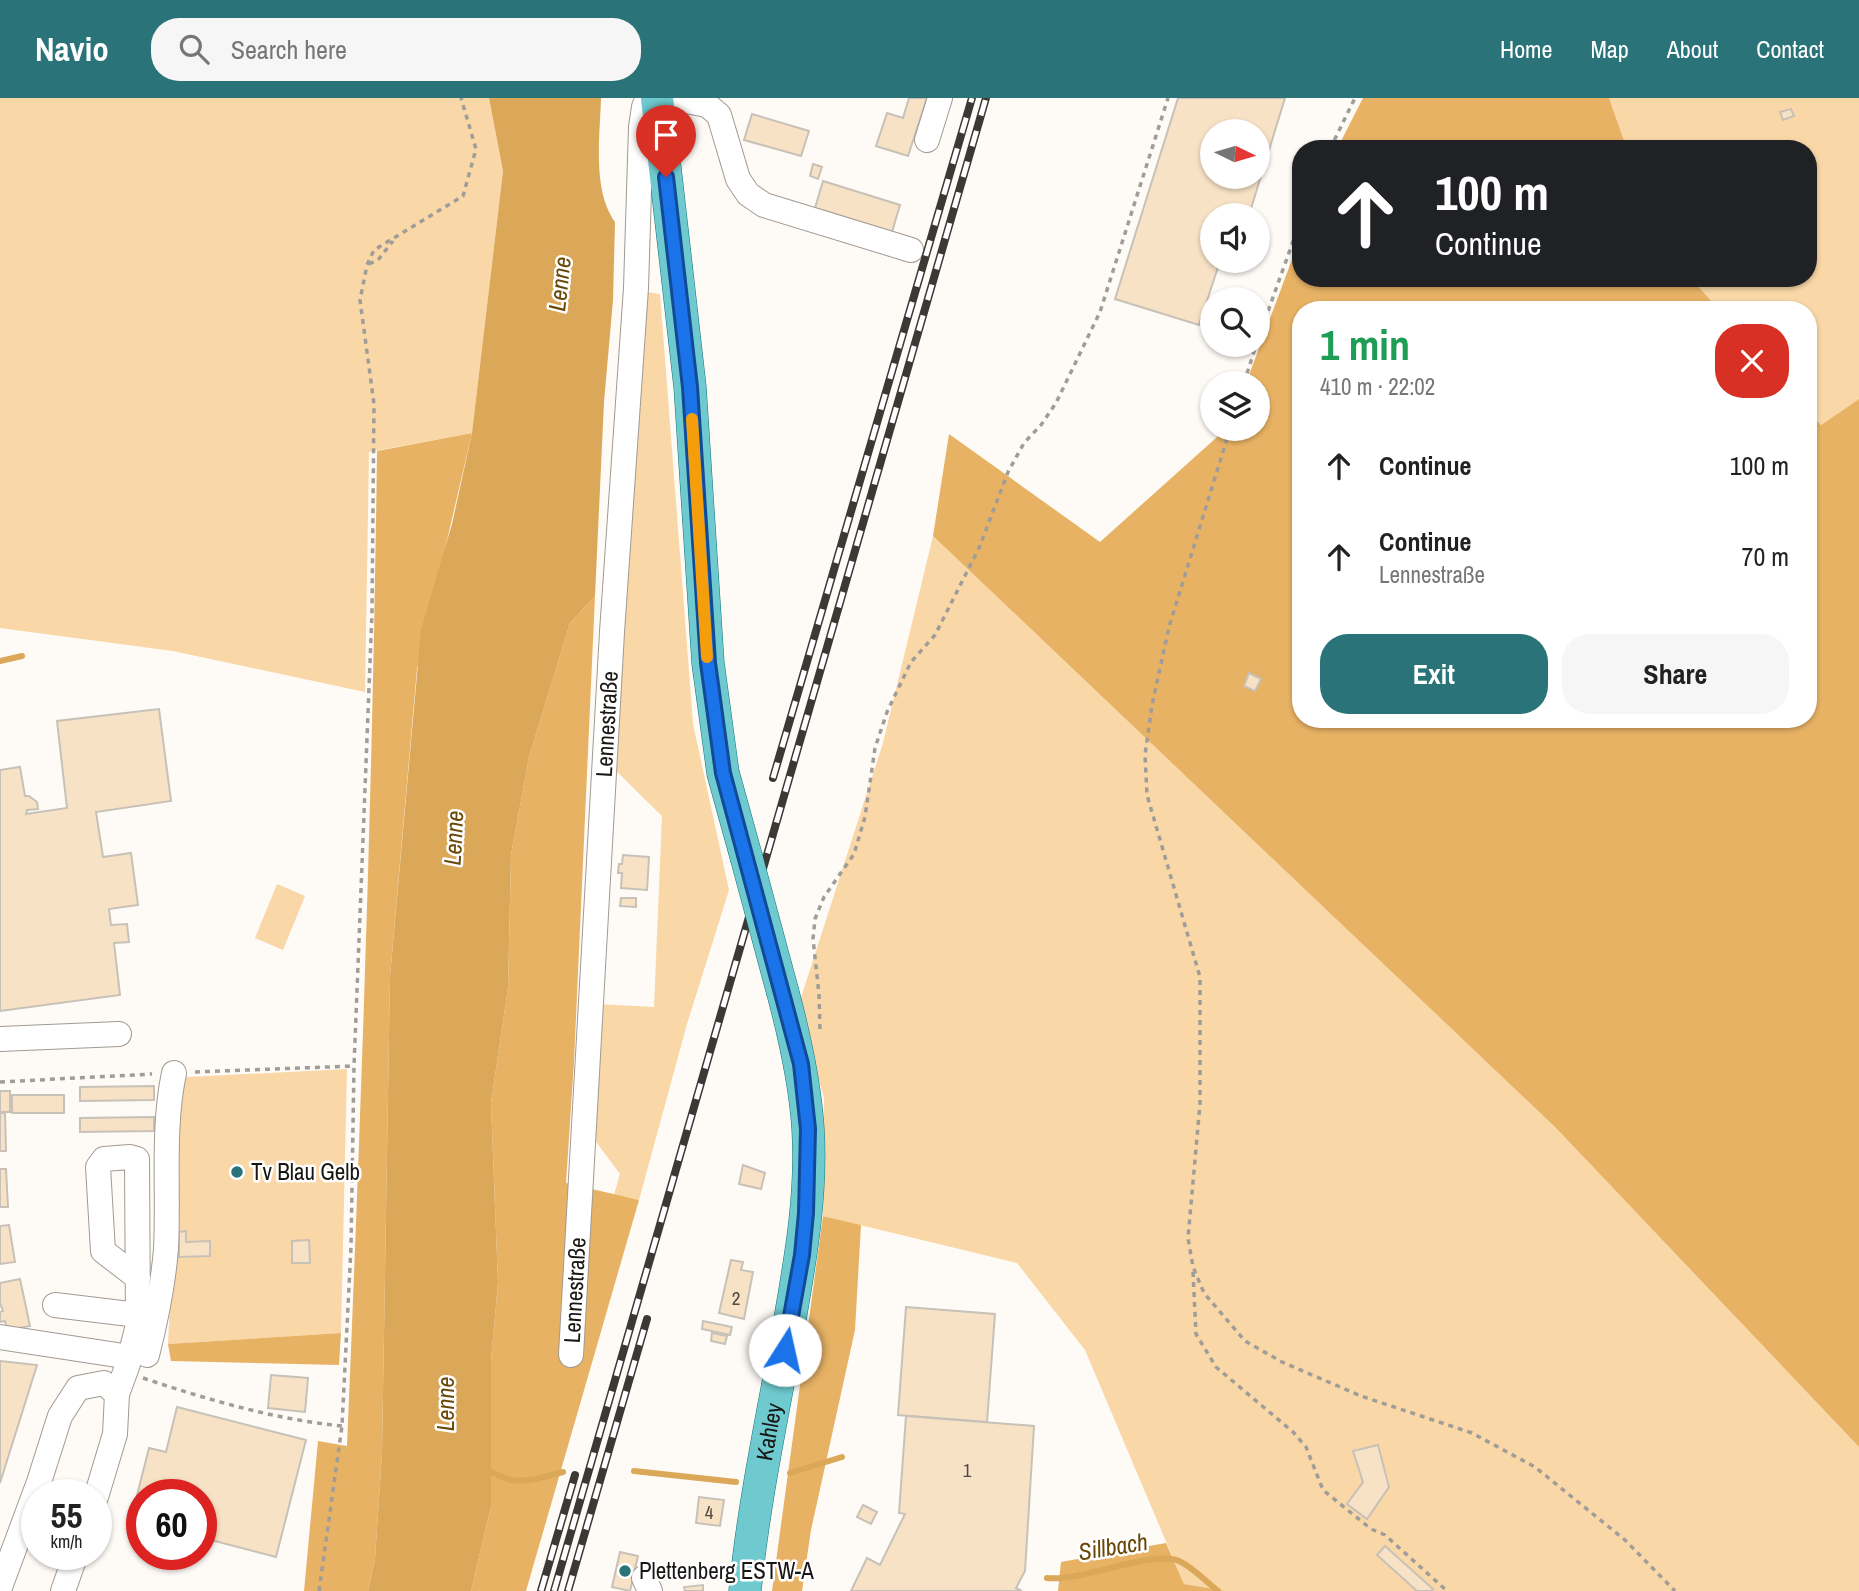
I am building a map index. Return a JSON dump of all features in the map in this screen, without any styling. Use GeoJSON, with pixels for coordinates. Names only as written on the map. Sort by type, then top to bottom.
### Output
{"type":"FeatureCollection","features":[{"type":"Feature","properties":{"kind":"main road","name":"Kahley"},"geometry":{"type":"LineString","coordinates":[[657,98],[690,387],[708,663],[723,773],[801,1064],[808,1129],[809,1171],[805,1227],[753,1528],[745,1591]]}},
{"type":"Feature","properties":{"kind":"street","name":"Lennestraße"},"geometry":{"type":"LineString","coordinates":[[570,1355],[612,632],[636,288],[641,127],[644,107],[651,98]]}},
{"type":"Feature","properties":{"kind":"street"},"geometry":{"type":"LineString","coordinates":[[670,98],[707,105],[719,115],[738,179],[748,194],[764,205],[911,250]]}},
{"type":"Feature","properties":{"kind":"street"},"geometry":{"type":"LineString","coordinates":[[927,140],[940,98]]}},
{"type":"Feature","properties":{"kind":"street"},"geometry":{"type":"LineString","coordinates":[[0,1039],[119,1034]]}},
{"type":"Feature","properties":{"kind":"street"},"geometry":{"type":"LineString","coordinates":[[101,1479],[115,1434],[117,1394],[136,1367],[160,1307],[166,1250],[167,1105],[174,1073]]}},
{"type":"Feature","properties":{"kind":"street"},"geometry":{"type":"LineString","coordinates":[[136,1367],[138,1278]]}},
{"type":"Feature","properties":{"kind":"street"},"geometry":{"type":"LineString","coordinates":[[55,1305],[138,1315]]}},
{"type":"Feature","properties":{"kind":"street"},"geometry":{"type":"LineString","coordinates":[[0,1337],[136,1367]]}},
{"type":"Feature","properties":{"kind":"street"},"geometry":{"type":"LineString","coordinates":[[0,1587],[60,1416],[78,1388],[104,1383],[117,1394]]}},
{"type":"Feature","properties":{"kind":"street"},"geometry":{"type":"LineString","coordinates":[[63,1591],[70,1570]]}},
{"type":"Feature","properties":{"kind":"path"},"geometry":{"type":"LineString","coordinates":[[319,1591],[342,1426],[351,1247],[354,1066],[372,612],[374,404],[360,300],[367,265],[374,250],[463,196],[476,149],[461,98]]}},
{"type":"Feature","properties":{"kind":"path"},"geometry":{"type":"LineString","coordinates":[[801,1064],[816,1045],[820,1031],[813,939],[816,919],[824,897],[854,854],[865,817],[875,748],[887,712],[911,662],[934,635],[979,548],[1013,462],[1024,443],[1056,403],[1100,312],[1168,98]]}},
{"type":"Feature","properties":{"kind":"path"},"geometry":{"type":"LineString","coordinates":[[1334,140],[1355,98]]}},
{"type":"Feature","properties":{"kind":"path"},"geometry":{"type":"LineString","coordinates":[[367,265],[378,260],[394,240]]}},
{"type":"Feature","properties":{"kind":"path"},"geometry":{"type":"LineString","coordinates":[[1270,305],[1292,244]]}},
{"type":"Feature","properties":{"kind":"path"},"geometry":{"type":"LineString","coordinates":[[1226,441],[1169,627],[1152,705],[1145,755],[1147,795],[1200,977],[1200,1104],[1188,1238],[1193,1266],[1196,1334],[1216,1367],[1293,1432],[1306,1447],[1323,1490],[1371,1529],[1385,1535],[1447,1591]]}},
{"type":"Feature","properties":{"kind":"path"},"geometry":{"type":"LineString","coordinates":[[1193,1266],[1204,1293],[1245,1341],[1282,1362],[1361,1396],[1472,1433],[1535,1467],[1625,1540],[1675,1591]]}},
{"type":"Feature","properties":{"kind":"path"},"geometry":{"type":"LineString","coordinates":[[136,1367],[224,1405],[287,1419],[342,1426]]}},
{"type":"Feature","properties":{"kind":"shaded area"},"geometry":{"type":"Polygon","coordinates":[[[0,98],[489,98],[503,171],[472,433],[369,452],[365,692],[173,651],[0,628],[0,98]]]}},
{"type":"Feature","properties":{"kind":"shaded area"},"geometry":{"type":"Polygon","coordinates":[[[1363,98],[1609,98],[1624,140],[1342,140],[1363,98]]]}},
{"type":"Feature","properties":{"kind":"shaded area"},"geometry":{"type":"Polygon","coordinates":[[[1609,98],[1859,98],[1859,399],[1821,425],[1817,421],[1817,301],[1711,301],[1699,287],[1817,287],[1817,140],[1624,140],[1609,98]]]}},
{"type":"Feature","properties":{"kind":"shaded area"},"geometry":{"type":"Polygon","coordinates":[[[1292,259],[1292,287],[1699,287],[1711,301],[1292,301],[1292,728],[1817,728],[1817,421],[1821,425],[1859,399],[1859,1447],[1556,1128],[933,536],[949,434],[1100,542],[1213,441],[1270,441],[1270,371],[1250,371],[1256,357],[1270,357],[1270,319],[1292,259]]]}},
{"type":"Feature","properties":{"kind":"shaded area"},"geometry":{"type":"Polygon","coordinates":[[[639,291],[660,294],[693,724],[729,890],[687,1024],[639,1200],[614,1195],[620,1174],[591,1135],[595,1004],[654,1007],[662,816],[608,763],[639,291]]]}},
{"type":"Feature","properties":{"kind":"shaded area"},"geometry":{"type":"Polygon","coordinates":[[[472,433],[417,669],[390,976],[382,1452],[375,1559],[368,1591],[304,1591],[318,1441],[347,1446],[366,948],[377,451],[472,433]]]}},
{"type":"Feature","properties":{"kind":"shaded area"},"geometry":{"type":"Polygon","coordinates":[[[933,536],[1556,1128],[1859,1447],[1859,1591],[1226,1591],[1184,1584],[1085,1350],[1017,1263],[823,1216],[824,1098],[798,1007],[883,743],[933,536]]]}},
{"type":"Feature","properties":{"kind":"shaded area"},"geometry":{"type":"Polygon","coordinates":[[[595,596],[566,1183],[639,1200],[526,1591],[471,1591],[491,1507],[491,1360],[498,1283],[491,1103],[508,988],[511,855],[529,757],[570,623],[595,596]]]}},
{"type":"Feature","properties":{"kind":"shaded area"},"geometry":{"type":"Polygon","coordinates":[[[277,884],[305,896],[283,950],[255,938],[277,884]]]}},
{"type":"Feature","properties":{"kind":"shaded area","name":"Tv Blau Gelb"},"geometry":{"type":"Polygon","coordinates":[[[347,1069],[341,1333],[168,1344],[172,1265],[168,1078],[347,1069]]]}},
{"type":"Feature","properties":{"kind":"shaded area"},"geometry":{"type":"Polygon","coordinates":[[[823,1216],[861,1225],[855,1330],[811,1530],[802,1591],[772,1591],[823,1216]]]}},
{"type":"Feature","properties":{"kind":"shaded area"},"geometry":{"type":"Polygon","coordinates":[[[341,1333],[339,1365],[171,1361],[168,1344],[341,1333]]]}},
{"type":"Feature","properties":{"kind":"shaded area"},"geometry":{"type":"Polygon","coordinates":[[[1166,1543],[1184,1584],[1226,1591],[1058,1591],[1061,1562],[1166,1543]]]}},
{"type":"Feature","properties":{"kind":"water","name":"Lenne"},"geometry":{"type":"Polygon","coordinates":[[[489,98],[601,98],[600,179],[608,209],[615,222],[613,300],[604,402],[595,596],[570,623],[529,757],[511,855],[508,988],[491,1103],[498,1283],[491,1360],[491,1507],[471,1591],[368,1591],[375,1559],[382,1452],[390,976],[421,630],[452,524],[472,433],[503,171],[489,98]]]}},
{"type":"Feature","properties":{"kind":"building"},"geometry":{"type":"Polygon","coordinates":[[[909,98],[927,98],[908,156],[876,146],[887,113],[903,118],[909,98]]]}},
{"type":"Feature","properties":{"kind":"building"},"geometry":{"type":"Polygon","coordinates":[[[1178,98],[1285,98],[1270,147],[1270,119],[1200,119],[1200,189],[1257,189],[1253,203],[1200,203],[1200,273],[1216,273],[1211,287],[1200,287],[1199,325],[1115,299],[1178,98]]]}},
{"type":"Feature","properties":{"kind":"building"},"geometry":{"type":"Polygon","coordinates":[[[1791,109],[1794,116],[1783,120],[1780,112],[1791,109]]]}},
{"type":"Feature","properties":{"kind":"building"},"geometry":{"type":"Polygon","coordinates":[[[752,114],[809,131],[801,156],[744,140],[752,114]]]}},
{"type":"Feature","properties":{"kind":"building"},"geometry":{"type":"Polygon","coordinates":[[[813,164],[822,167],[818,179],[810,176],[813,164]]]}},
{"type":"Feature","properties":{"kind":"building"},"geometry":{"type":"Polygon","coordinates":[[[823,181],[900,205],[892,232],[815,208],[823,181]]]}},
{"type":"Feature","properties":{"kind":"building"},"geometry":{"type":"Polygon","coordinates":[[[1249,673],[1261,679],[1255,691],[1244,686],[1249,673]]]}},
{"type":"Feature","properties":{"kind":"building"},"geometry":{"type":"Polygon","coordinates":[[[159,709],[171,801],[96,812],[103,857],[131,853],[138,905],[109,909],[111,925],[127,924],[129,942],[114,943],[120,995],[0,1011],[0,770],[20,767],[25,796],[37,802],[38,809],[27,810],[26,814],[67,808],[57,721],[159,709]]]}},
{"type":"Feature","properties":{"kind":"building"},"geometry":{"type":"Polygon","coordinates":[[[623,855],[649,857],[647,890],[621,888],[622,873],[618,873],[623,855]]]}},
{"type":"Feature","properties":{"kind":"building"},"geometry":{"type":"Polygon","coordinates":[[[621,898],[636,898],[636,907],[620,906],[621,898]]]}},
{"type":"Feature","properties":{"kind":"building"},"geometry":{"type":"Polygon","coordinates":[[[154,1086],[154,1100],[80,1101],[80,1087],[154,1086]]]}},
{"type":"Feature","properties":{"kind":"building"},"geometry":{"type":"Polygon","coordinates":[[[0,1091],[10,1091],[10,1112],[0,1112],[0,1091]]]}},
{"type":"Feature","properties":{"kind":"building"},"geometry":{"type":"Polygon","coordinates":[[[12,1095],[64,1095],[64,1113],[12,1113],[12,1095]]]}},
{"type":"Feature","properties":{"kind":"building"},"geometry":{"type":"Polygon","coordinates":[[[0,1113],[5,1113],[6,1151],[0,1151],[0,1113]]]}},
{"type":"Feature","properties":{"kind":"building"},"geometry":{"type":"Polygon","coordinates":[[[154,1117],[154,1131],[80,1132],[80,1118],[154,1117]]]}},
{"type":"Feature","properties":{"kind":"building"},"geometry":{"type":"Polygon","coordinates":[[[743,1165],[765,1173],[761,1189],[739,1184],[743,1165]]]}},
{"type":"Feature","properties":{"kind":"building"},"geometry":{"type":"Polygon","coordinates":[[[0,1169],[6,1169],[8,1207],[0,1207],[0,1169]]]}},
{"type":"Feature","properties":{"kind":"building"},"geometry":{"type":"Polygon","coordinates":[[[9,1225],[15,1262],[0,1264],[0,1226],[9,1225]]]}},
{"type":"Feature","properties":{"kind":"building"},"geometry":{"type":"Polygon","coordinates":[[[186,1231],[186,1242],[210,1241],[210,1256],[179,1257],[179,1232],[186,1231]]]}},
{"type":"Feature","properties":{"kind":"building"},"geometry":{"type":"Polygon","coordinates":[[[309,1240],[310,1263],[292,1263],[292,1241],[309,1240]]]}},
{"type":"Feature","properties":{"kind":"building"},"geometry":{"type":"Polygon","coordinates":[[[731,1260],[743,1262],[741,1270],[753,1272],[744,1319],[719,1313],[731,1260]]]}},
{"type":"Feature","properties":{"kind":"building"},"geometry":{"type":"Polygon","coordinates":[[[20,1279],[30,1326],[7,1330],[5,1321],[0,1322],[0,1312],[3,1311],[0,1303],[0,1283],[20,1279]]]}},
{"type":"Feature","properties":{"kind":"building"},"geometry":{"type":"Polygon","coordinates":[[[906,1307],[995,1314],[987,1422],[898,1415],[906,1307]]]}},
{"type":"Feature","properties":{"kind":"building"},"geometry":{"type":"Polygon","coordinates":[[[703,1321],[732,1327],[730,1335],[702,1329],[703,1321]]]}},
{"type":"Feature","properties":{"kind":"building"},"geometry":{"type":"Polygon","coordinates":[[[712,1333],[727,1336],[725,1344],[711,1341],[712,1333]]]}},
{"type":"Feature","properties":{"kind":"building"},"geometry":{"type":"Polygon","coordinates":[[[0,1361],[37,1365],[0,1483],[0,1361]]]}},
{"type":"Feature","properties":{"kind":"building"},"geometry":{"type":"Polygon","coordinates":[[[271,1375],[308,1378],[305,1412],[268,1408],[271,1375]]]}},
{"type":"Feature","properties":{"kind":"building"},"geometry":{"type":"Polygon","coordinates":[[[177,1407],[306,1440],[276,1557],[217,1542],[217,1479],[141,1479],[149,1448],[166,1452],[177,1407]]]}},
{"type":"Feature","properties":{"kind":"building"},"geometry":{"type":"Polygon","coordinates":[[[906,1416],[1034,1426],[1025,1571],[1016,1588],[1022,1591],[851,1591],[867,1558],[880,1565],[905,1514],[899,1513],[906,1416]]]}},
{"type":"Feature","properties":{"kind":"building"},"geometry":{"type":"Polygon","coordinates":[[[1378,1445],[1389,1487],[1367,1519],[1347,1504],[1363,1482],[1353,1451],[1378,1445]]]}},
{"type":"Feature","properties":{"kind":"building"},"geometry":{"type":"Polygon","coordinates":[[[699,1497],[724,1500],[720,1526],[696,1523],[699,1497]]]}},
{"type":"Feature","properties":{"kind":"building"},"geometry":{"type":"Polygon","coordinates":[[[863,1505],[877,1512],[871,1524],[857,1517],[863,1505]]]}},
{"type":"Feature","properties":{"kind":"building"},"geometry":{"type":"Polygon","coordinates":[[[1385,1546],[1433,1589],[1417,1591],[1377,1555],[1385,1546]]]}},
{"type":"Feature","properties":{"kind":"building","name":"Plettenberg ESTW-A"},"geometry":{"type":"Polygon","coordinates":[[[620,1552],[638,1556],[630,1591],[612,1587],[620,1552]]]}},
{"type":"Feature","properties":{"kind":"building"},"geometry":{"type":"Polygon","coordinates":[[[703,1585],[703,1591],[685,1591],[684,1587],[703,1585]]]}},
{"type":"Feature","properties":{"kind":"waterway"},"geometry":{"type":"LineString","coordinates":[[0,661],[22,656]]}},
{"type":"Feature","properties":{"kind":"waterway","name":"Sillbach"},"geometry":{"type":"LineString","coordinates":[[790,1473],[842,1457]]}},
{"type":"Feature","properties":{"kind":"waterway","name":"Sillbach"},"geometry":{"type":"LineString","coordinates":[[484,1471],[517,1481],[563,1472]]}},
{"type":"Feature","properties":{"kind":"waterway","name":"Sillbach"},"geometry":{"type":"LineString","coordinates":[[634,1471],[736,1482]]}},
{"type":"Feature","properties":{"kind":"waterway","name":"Sillbach"},"geometry":{"type":"LineString","coordinates":[[1047,1578],[1062,1578],[1167,1558],[1184,1564],[1218,1591]]}},
{"type":"Feature","properties":{"kind":"railway"},"geometry":{"type":"LineString","coordinates":[[773,778],[972,98]]}},
{"type":"Feature","properties":{"kind":"railway"},"geometry":{"type":"LineString","coordinates":[[554,1591],[986,98]]}},
{"type":"Feature","properties":{"kind":"railway"},"geometry":{"type":"LineString","coordinates":[[568,1591],[647,1319]]}},
{"type":"Feature","properties":{"kind":"railway"},"geometry":{"type":"LineString","coordinates":[[541,1591],[575,1475]]}},
{"type":"Feature","properties":{"kind":"slow traffic"},"geometry":{"type":"LineString","coordinates":[[692,419],[707,657]]}},
{"type":"Feature","properties":{"kind":"place","name":"Tv Blau Gelb"},"geometry":{"type":"Point","coordinates":[237,1172]}},
{"type":"Feature","properties":{"kind":"place","name":"Plettenberg ESTW-A"},"geometry":{"type":"Point","coordinates":[625,1571]}},
{"type":"Feature","properties":{"kind":"route"},"geometry":{"type":"LineString","coordinates":[[666,177],[690,387],[708,663],[723,773],[801,1064],[808,1129],[809,1171],[802,1255],[785,1350]]}}]}
